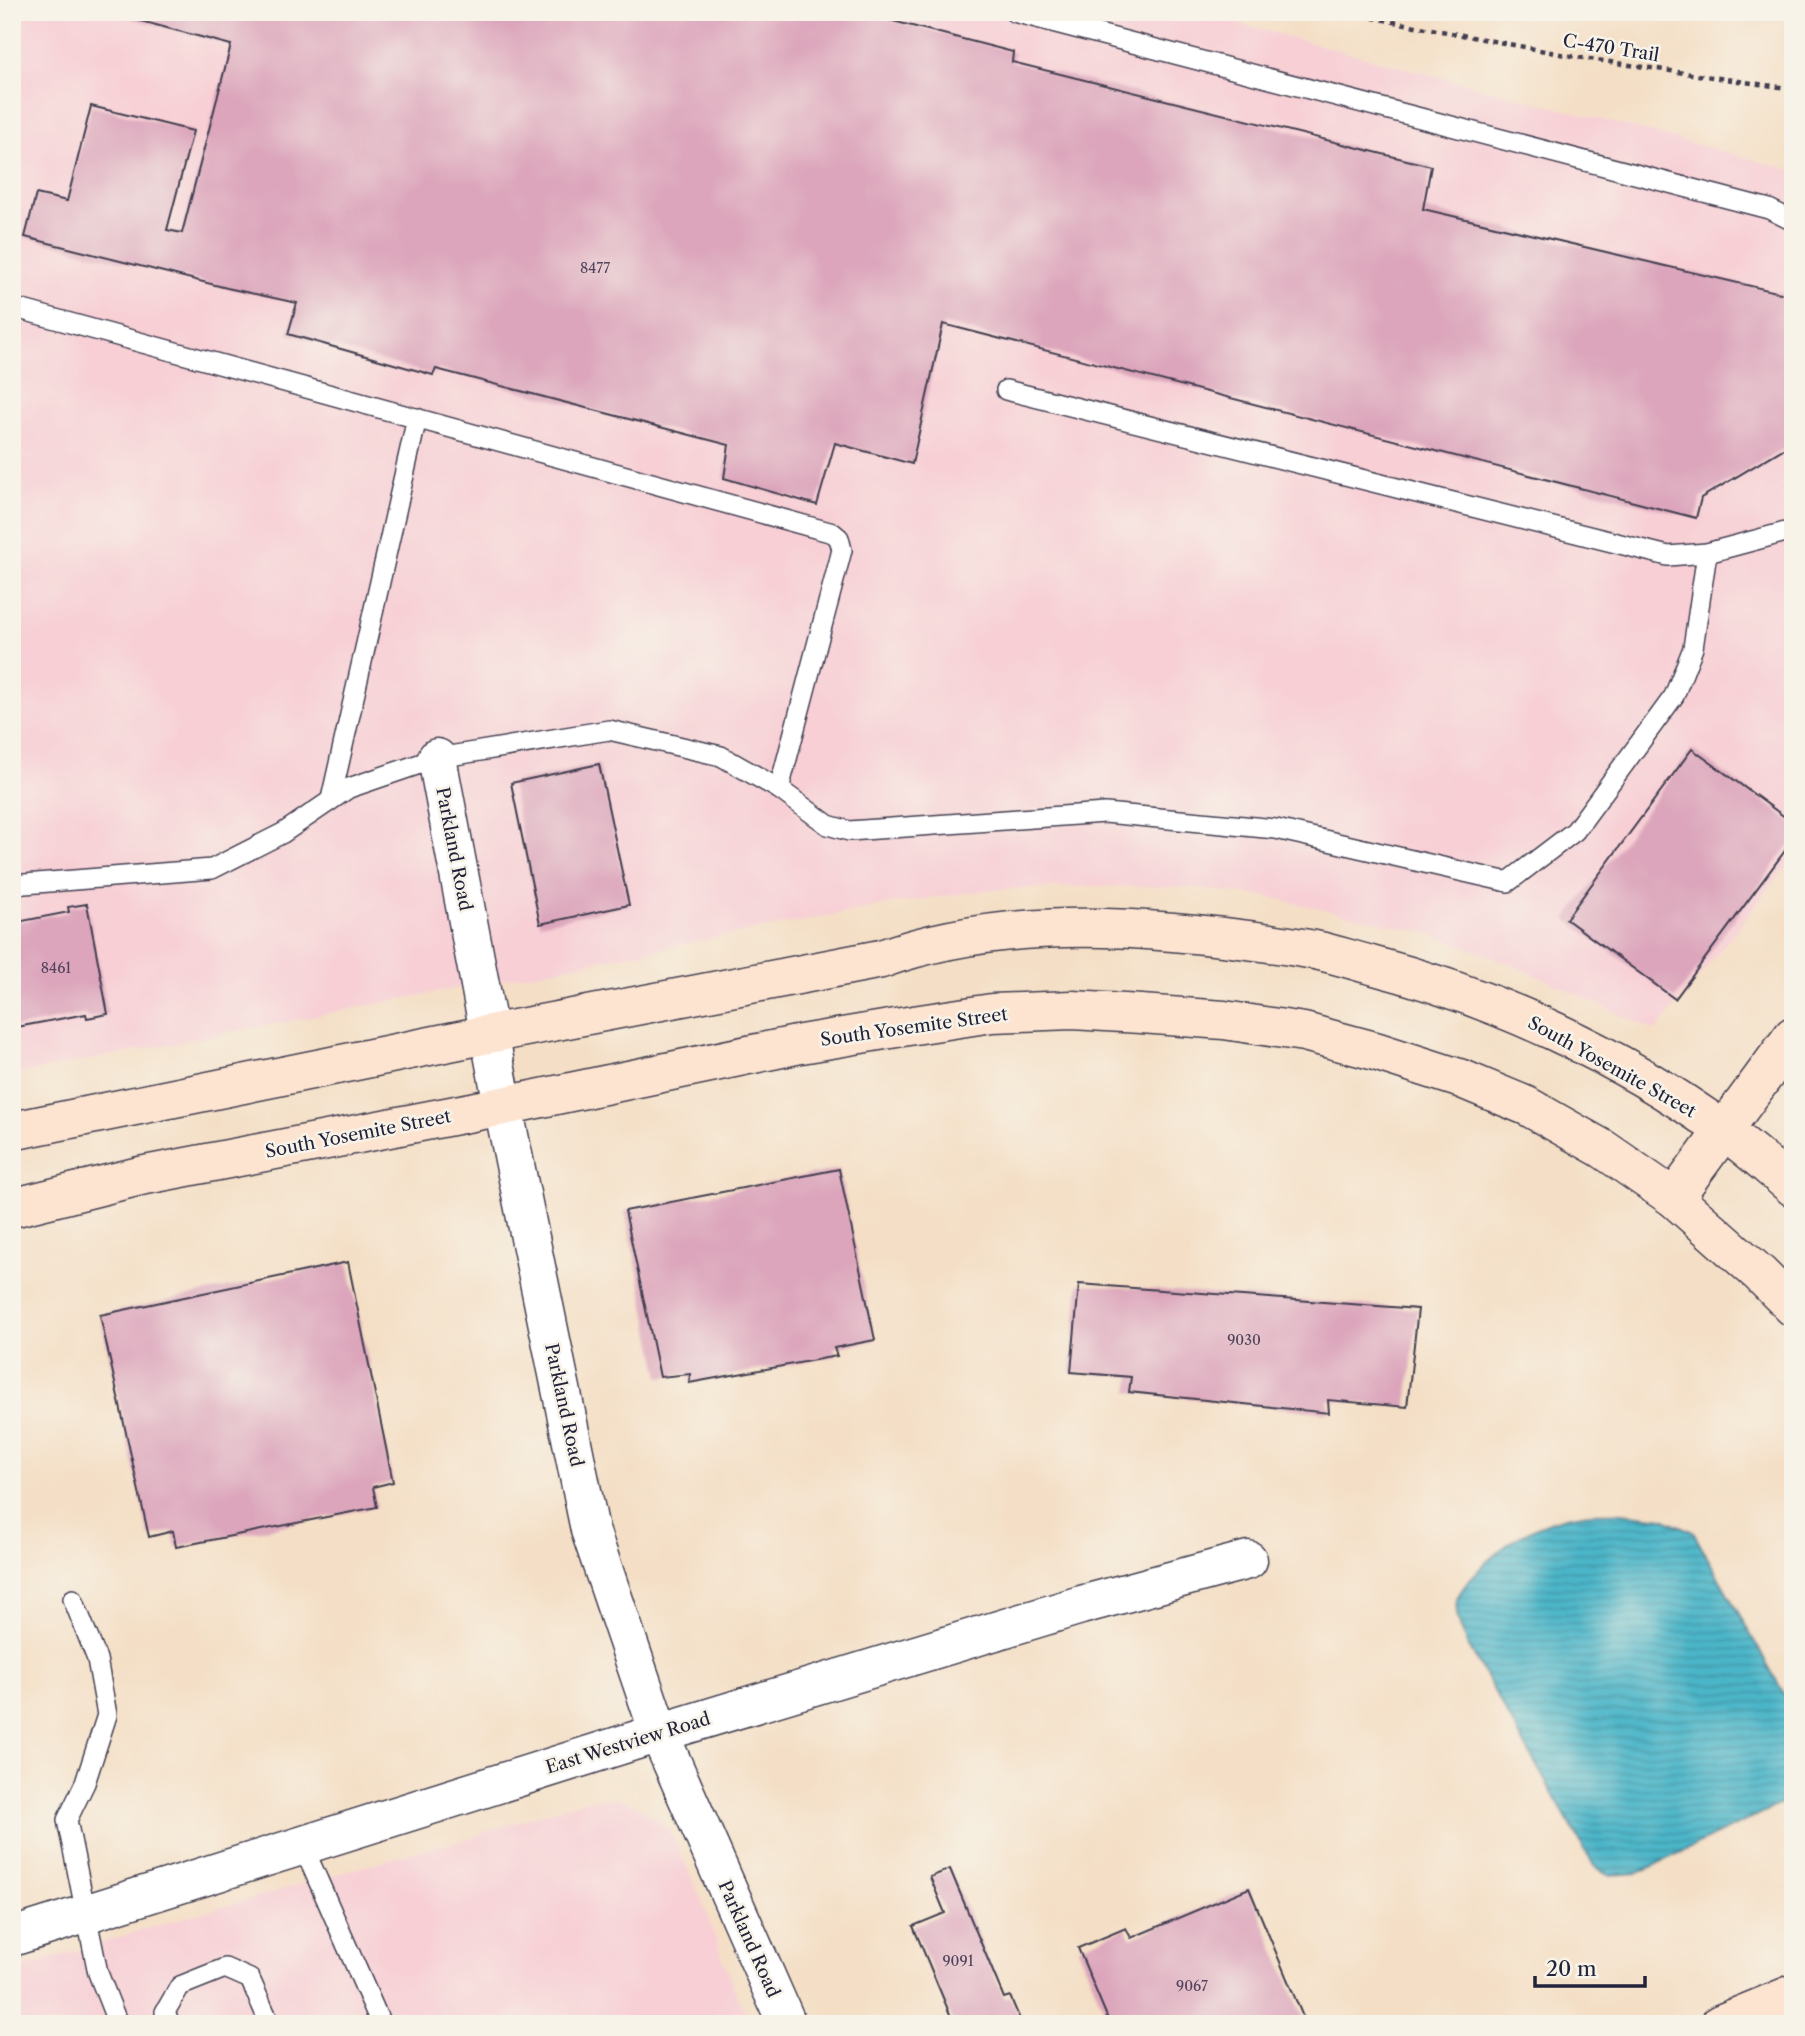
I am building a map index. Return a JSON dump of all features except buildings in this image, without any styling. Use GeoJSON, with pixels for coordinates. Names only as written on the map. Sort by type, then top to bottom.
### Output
{"type":"FeatureCollection","features":[{"type":"Feature","properties":{"kind":"main road","name":"South Yosemite Street"},"geometry":{"type":"LineString","coordinates":[[12,1131],[489,1034],[881,959],[902,951],[992,933],[1065,928],[1139,929],[1225,937],[1317,951],[1400,972],[1494,1003],[1569,1038],[1660,1089],[1724,1130],[1793,1187]]}},
{"type":"Feature","properties":{"kind":"main road","name":"South Yosemite Street"},"geometry":{"type":"LineString","coordinates":[[12,1208],[140,1176],[801,1045],[992,1013],[1072,1010],[1224,1020],[1304,1032],[1462,1079],[1527,1106],[1603,1149],[1674,1198],[1793,1307]]}},
{"type":"Feature","properties":{"kind":"main road"},"geometry":{"type":"LineString","coordinates":[[1674,1198],[1793,1036]]}},
{"type":"Feature","properties":{"kind":"main road"},"geometry":{"type":"LineString","coordinates":[[1720,2024],[1793,1994]]}},
{"type":"Feature","properties":{"kind":"street","name":"Parkland Road"},"geometry":{"type":"LineString","coordinates":[[437,758],[503,1106],[590,1530],[659,1733],[787,2024]]}},
{"type":"Feature","properties":{"kind":"street","name":"East Westview Road"},"geometry":{"type":"LineString","coordinates":[[12,1937],[659,1733],[1081,1605],[1248,1560]]}},
{"type":"Feature","properties":{"kind":"lane"},"geometry":{"type":"LineString","coordinates":[[1014,12],[1769,209],[1793,221]]}},
{"type":"Feature","properties":{"kind":"lane"},"geometry":{"type":"LineString","coordinates":[[12,307],[833,533],[839,538],[842,550],[779,789]]}},
{"type":"Feature","properties":{"kind":"lane"},"geometry":{"type":"LineString","coordinates":[[1006,390],[1668,556],[1707,553],[1793,530]]}},
{"type":"Feature","properties":{"kind":"lane"},"geometry":{"type":"LineString","coordinates":[[331,799],[417,418]]}},
{"type":"Feature","properties":{"kind":"lane"},"geometry":{"type":"LineString","coordinates":[[12,885],[212,869],[283,833],[349,788],[437,758],[609,730],[721,756],[779,789],[828,825],[849,831],[1105,813],[1276,829],[1508,881],[1575,831],[1674,696],[1693,648],[1707,553]]}},
{"type":"Feature","properties":{"kind":"lane"},"geometry":{"type":"LineString","coordinates":[[73,1599],[97,1659],[107,1715],[85,1783],[67,1820],[98,1973],[118,2024]]}},
{"type":"Feature","properties":{"kind":"lane"},"geometry":{"type":"LineString","coordinates":[[303,1846],[376,2022]]}},
{"type":"Feature","properties":{"kind":"lane"},"geometry":{"type":"LineString","coordinates":[[170,2024],[165,2012],[180,1986],[225,1968],[250,1979],[270,2024]]}},
{"type":"Feature","properties":{"kind":"path","name":"C-470 Trail"},"geometry":{"type":"LineString","coordinates":[[1343,12],[1576,57],[1793,89]]}},
{"type":"Feature","properties":{"kind":"shaded area"},"geometry":{"type":"Polygon","coordinates":[[[12,12],[1194,12],[1793,170],[1793,858],[1656,1031],[1507,962],[1427,933],[1265,896],[1181,887],[1092,886],[987,890],[890,904],[12,1075],[12,12]]]}},
{"type":"Feature","properties":{"kind":"shaded area"},"geometry":{"type":"Polygon","coordinates":[[[615,1798],[637,1806],[659,1820],[671,1833],[699,1894],[735,1991],[751,2024],[12,2024],[12,1971],[152,1927],[421,1850],[469,1839],[586,1800],[615,1798]]]}},
{"type":"Feature","properties":{"kind":"water"},"geometry":{"type":"Polygon","coordinates":[[[1592,1513],[1663,1518],[1693,1532],[1793,1710],[1793,1795],[1789,1800],[1638,1873],[1610,1875],[1594,1866],[1469,1647],[1456,1606],[1460,1593],[1476,1573],[1498,1551],[1524,1534],[1567,1517],[1592,1513]]]}}]}
